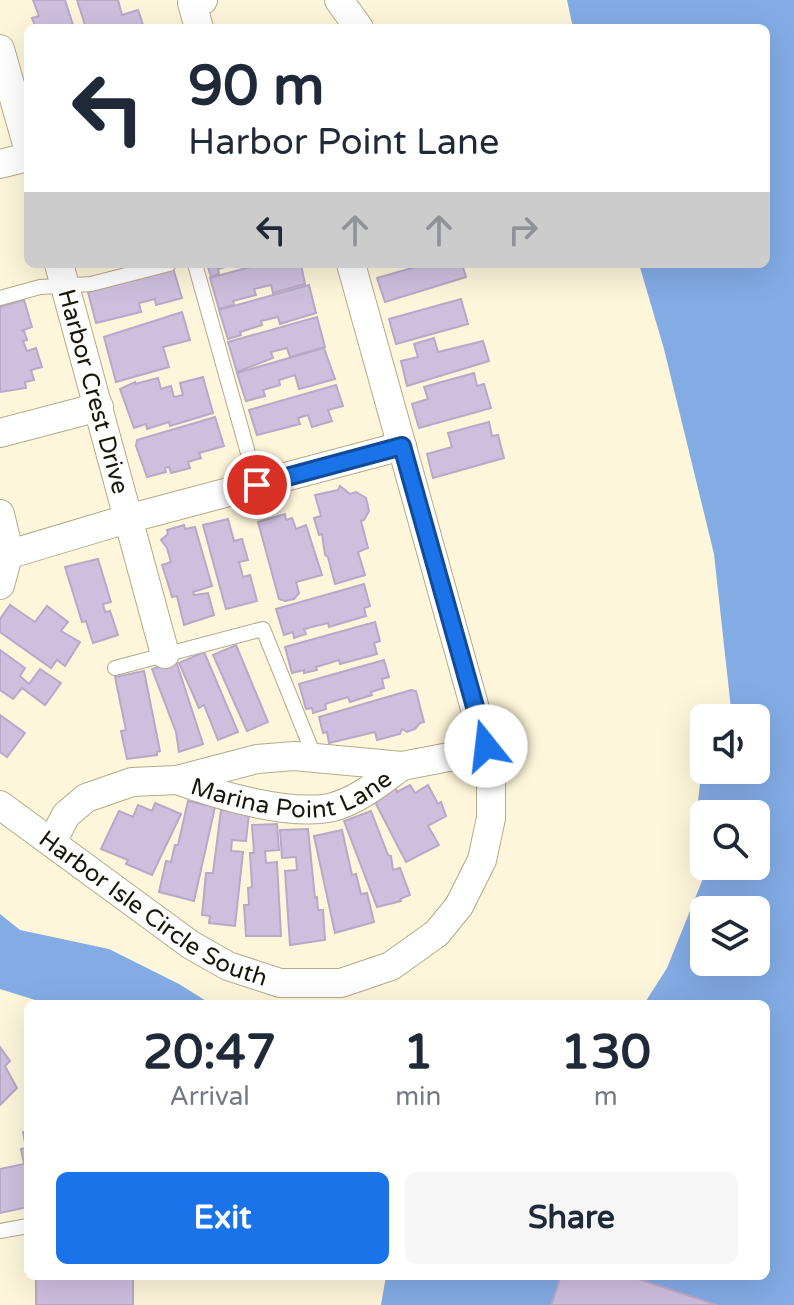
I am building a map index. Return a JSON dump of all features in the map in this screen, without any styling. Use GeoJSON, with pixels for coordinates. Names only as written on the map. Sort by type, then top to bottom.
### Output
{"type":"FeatureCollection","features":[{"type":"Feature","properties":{"kind":"street"},"geometry":{"type":"LineString","coordinates":[[198,24],[192,3],[203,0]]}},
{"type":"Feature","properties":{"kind":"street"},"geometry":{"type":"LineString","coordinates":[[339,0],[356,24]]}},
{"type":"Feature","properties":{"kind":"street"},"geometry":{"type":"LineString","coordinates":[[0,49],[16,118],[24,138]]}},
{"type":"Feature","properties":{"kind":"street"},"geometry":{"type":"LineString","coordinates":[[0,164],[24,158]]}},
{"type":"Feature","properties":{"kind":"street","name":"Harbor Isle Circle South"},"geometry":{"type":"LineString","coordinates":[[0,805],[191,945],[228,966],[280,983],[341,983],[391,966],[437,933],[459,906],[482,860],[491,818],[491,766],[352,268]]}},
{"type":"Feature","properties":{"kind":"street","name":"Harbor Crest Drive"},"geometry":{"type":"LineString","coordinates":[[62,275],[165,654]]}},
{"type":"Feature","properties":{"kind":"street"},"geometry":{"type":"LineString","coordinates":[[0,433],[99,407]]}},
{"type":"Feature","properties":{"kind":"street"},"geometry":{"type":"LineString","coordinates":[[5,554],[402,446]]}},
{"type":"Feature","properties":{"kind":"street"},"geometry":{"type":"LineString","coordinates":[[0,514],[5,554],[0,585]]}},
{"type":"Feature","properties":{"kind":"street","name":"Marina Point Lane"},"geometry":{"type":"LineString","coordinates":[[52,842],[66,815],[86,798],[132,782],[177,780],[257,759],[294,756],[402,766],[486,746]]}},
{"type":"Feature","properties":{"kind":"street","name":"Marina Point Lane"},"geometry":{"type":"LineString","coordinates":[[177,780],[219,795],[302,809],[334,807],[362,794],[402,766]]}},
{"type":"Feature","properties":{"kind":"lane"},"geometry":{"type":"LineString","coordinates":[[0,298],[40,287],[62,275],[91,284],[153,268]]}},
{"type":"Feature","properties":{"kind":"lane"},"geometry":{"type":"LineString","coordinates":[[196,268],[257,485]]}},
{"type":"Feature","properties":{"kind":"lane"},"geometry":{"type":"LineString","coordinates":[[115,668],[263,629],[315,758]]}},
{"type":"Feature","properties":{"kind":"lane"},"geometry":{"type":"LineString","coordinates":[[0,1231],[24,1227]]}},
{"type":"Feature","properties":{"kind":"water"},"geometry":{"type":"Polygon","coordinates":[[[567,0],[794,0],[794,1305],[381,1305],[385,1280],[770,1280],[770,1000],[647,1000],[667,968],[690,911],[690,976],[770,976],[770,896],[696,896],[702,880],[770,880],[770,800],[698,800],[700,784],[770,784],[770,704],[730,704],[714,554],[664,349],[640,268],[770,268],[770,24],[572,24],[567,0]]]}},
{"type":"Feature","properties":{"kind":"water"},"geometry":{"type":"Polygon","coordinates":[[[0,914],[20,930],[109,949],[205,1000],[35,1000],[0,989],[0,914]]]}},
{"type":"Feature","properties":{"kind":"building"},"geometry":{"type":"Polygon","coordinates":[[[33,0],[65,0],[73,24],[34,24],[32,18],[39,16],[33,0]]]}},
{"type":"Feature","properties":{"kind":"building"},"geometry":{"type":"Polygon","coordinates":[[[77,0],[118,0],[122,15],[138,10],[143,24],[85,24],[77,0]]]}},
{"type":"Feature","properties":{"kind":"building"},"geometry":{"type":"Polygon","coordinates":[[[173,268],[182,298],[156,305],[155,299],[139,303],[141,312],[96,323],[88,292],[173,268]]]}},
{"type":"Feature","properties":{"kind":"building"},"geometry":{"type":"Polygon","coordinates":[[[208,268],[222,268],[218,269],[219,274],[211,277],[208,268]]]}},
{"type":"Feature","properties":{"kind":"building"},"geometry":{"type":"Polygon","coordinates":[[[246,268],[302,268],[305,284],[273,293],[271,285],[254,289],[256,295],[233,301],[234,305],[219,309],[210,278],[246,268]]]}},
{"type":"Feature","properties":{"kind":"building"},"geometry":{"type":"Polygon","coordinates":[[[412,268],[463,268],[466,277],[385,302],[377,278],[412,268]]]}},
{"type":"Feature","properties":{"kind":"building"},"geometry":{"type":"Polygon","coordinates":[[[309,285],[316,313],[280,324],[278,317],[261,321],[262,325],[228,339],[219,310],[309,285]]]}},
{"type":"Feature","properties":{"kind":"building"},"geometry":{"type":"Polygon","coordinates":[[[461,299],[468,324],[396,344],[389,319],[461,299]]]}},
{"type":"Feature","properties":{"kind":"building"},"geometry":{"type":"Polygon","coordinates":[[[24,300],[32,327],[21,331],[24,331],[27,340],[23,341],[27,351],[36,348],[42,367],[31,370],[34,380],[25,382],[26,388],[0,392],[0,307],[24,300]]]}},
{"type":"Feature","properties":{"kind":"building"},"geometry":{"type":"Polygon","coordinates":[[[182,312],[190,340],[163,347],[169,367],[116,382],[104,337],[182,312]]]}},
{"type":"Feature","properties":{"kind":"building"},"geometry":{"type":"Polygon","coordinates":[[[317,317],[325,347],[290,357],[287,348],[271,352],[273,358],[237,372],[228,342],[317,317]]]}},
{"type":"Feature","properties":{"kind":"building"},"geometry":{"type":"Polygon","coordinates":[[[434,338],[438,352],[483,341],[489,361],[407,386],[401,361],[418,357],[414,344],[434,338]]]}},
{"type":"Feature","properties":{"kind":"building"},"geometry":{"type":"Polygon","coordinates":[[[324,348],[335,379],[299,389],[295,375],[279,380],[280,385],[263,390],[265,396],[246,401],[237,373],[324,348]]]}},
{"type":"Feature","properties":{"kind":"building"},"geometry":{"type":"Polygon","coordinates":[[[474,373],[477,386],[484,384],[491,408],[419,428],[412,404],[428,399],[424,387],[474,373]]]}},
{"type":"Feature","properties":{"kind":"building"},"geometry":{"type":"Polygon","coordinates":[[[203,377],[213,413],[170,426],[169,422],[147,429],[146,424],[134,428],[120,389],[135,382],[158,378],[161,389],[171,386],[174,397],[183,395],[180,383],[203,377]]]}},
{"type":"Feature","properties":{"kind":"building"},"geometry":{"type":"Polygon","coordinates":[[[336,385],[343,406],[328,410],[332,421],[312,427],[308,415],[298,418],[300,424],[257,435],[249,410],[336,385]]]}},
{"type":"Feature","properties":{"kind":"building"},"geometry":{"type":"Polygon","coordinates":[[[215,417],[224,446],[199,453],[201,458],[188,462],[190,468],[171,473],[169,467],[165,468],[166,472],[147,477],[136,446],[137,440],[215,417]]]}},
{"type":"Feature","properties":{"kind":"building"},"geometry":{"type":"Polygon","coordinates":[[[489,422],[492,436],[498,435],[504,458],[433,478],[427,454],[452,447],[448,433],[489,422]]]}},
{"type":"Feature","properties":{"kind":"building"},"geometry":{"type":"Polygon","coordinates":[[[340,486],[350,494],[356,492],[366,498],[369,511],[361,521],[368,548],[358,552],[365,575],[335,584],[322,534],[319,535],[314,518],[321,516],[315,495],[338,490],[340,486]]]}},
{"type":"Feature","properties":{"kind":"building"},"geometry":{"type":"Polygon","coordinates":[[[285,514],[286,520],[292,518],[296,529],[306,525],[322,575],[296,582],[299,593],[294,599],[285,601],[279,599],[258,522],[285,514]]]}},
{"type":"Feature","properties":{"kind":"building"},"geometry":{"type":"Polygon","coordinates":[[[228,519],[234,541],[242,539],[248,560],[239,562],[243,577],[250,575],[257,601],[226,609],[203,525],[228,519]]]}},
{"type":"Feature","properties":{"kind":"building"},"geometry":{"type":"Polygon","coordinates":[[[184,525],[185,529],[195,527],[212,586],[193,592],[194,595],[208,593],[214,615],[184,625],[177,596],[172,597],[162,565],[171,562],[161,540],[168,534],[167,530],[184,525]]]}},
{"type":"Feature","properties":{"kind":"building"},"geometry":{"type":"Polygon","coordinates":[[[98,559],[111,602],[103,604],[105,612],[110,611],[118,635],[93,643],[86,621],[82,622],[65,567],[98,559]]]}},
{"type":"Feature","properties":{"kind":"building"},"geometry":{"type":"Polygon","coordinates":[[[364,584],[370,606],[364,608],[366,616],[329,627],[328,623],[304,629],[306,634],[294,638],[293,632],[284,635],[276,609],[364,584]]]}},
{"type":"Feature","properties":{"kind":"building"},"geometry":{"type":"Polygon","coordinates":[[[10,605],[35,622],[47,606],[68,622],[61,631],[80,642],[65,666],[57,660],[51,668],[0,632],[0,619],[10,605]]]}},
{"type":"Feature","properties":{"kind":"building"},"geometry":{"type":"Polygon","coordinates":[[[375,622],[380,641],[374,643],[377,654],[340,664],[339,660],[304,673],[304,670],[292,673],[285,647],[375,622]]]}},
{"type":"Feature","properties":{"kind":"building"},"geometry":{"type":"Polygon","coordinates":[[[236,645],[268,722],[247,731],[213,655],[236,645]]]}},
{"type":"Feature","properties":{"kind":"building"},"geometry":{"type":"Polygon","coordinates":[[[0,650],[25,668],[20,676],[29,684],[40,669],[61,683],[45,705],[22,688],[13,699],[0,690],[0,650]]]}},
{"type":"Feature","properties":{"kind":"building"},"geometry":{"type":"Polygon","coordinates":[[[204,652],[238,732],[218,740],[204,705],[199,708],[179,663],[204,652]]]}},
{"type":"Feature","properties":{"kind":"building"},"geometry":{"type":"Polygon","coordinates":[[[384,660],[389,677],[382,679],[384,688],[350,702],[348,697],[325,704],[326,709],[313,713],[312,708],[306,709],[299,684],[384,660]]]}},
{"type":"Feature","properties":{"kind":"building"},"geometry":{"type":"Polygon","coordinates":[[[176,661],[203,744],[179,752],[176,732],[152,669],[176,661]]]}},
{"type":"Feature","properties":{"kind":"building"},"geometry":{"type":"Polygon","coordinates":[[[144,671],[160,751],[157,755],[127,759],[121,731],[126,730],[115,677],[144,671]]]}},
{"type":"Feature","properties":{"kind":"building"},"geometry":{"type":"Polygon","coordinates":[[[416,691],[424,722],[415,729],[407,732],[402,729],[400,734],[377,740],[375,732],[329,743],[327,732],[323,733],[319,717],[416,691]]]}},
{"type":"Feature","properties":{"kind":"building"},"geometry":{"type":"Polygon","coordinates":[[[0,715],[25,733],[7,757],[0,752],[0,715]]]}},
{"type":"Feature","properties":{"kind":"building"},"geometry":{"type":"Polygon","coordinates":[[[394,785],[397,792],[410,785],[415,793],[428,785],[438,804],[441,802],[446,816],[428,826],[439,845],[406,862],[375,802],[378,801],[375,795],[394,785]]]}},
{"type":"Feature","properties":{"kind":"building"},"geometry":{"type":"Polygon","coordinates":[[[188,801],[215,807],[194,901],[159,892],[166,861],[171,862],[175,845],[178,845],[188,801]]]}},
{"type":"Feature","properties":{"kind":"building"},"geometry":{"type":"Polygon","coordinates":[[[155,803],[181,814],[152,875],[126,864],[128,860],[101,849],[119,811],[133,817],[138,805],[152,811],[155,803]]]}},
{"type":"Feature","properties":{"kind":"building"},"geometry":{"type":"Polygon","coordinates":[[[221,810],[249,813],[246,841],[232,840],[231,851],[243,852],[235,926],[209,923],[210,916],[202,915],[206,873],[213,873],[221,810]]]}},
{"type":"Feature","properties":{"kind":"building"},"geometry":{"type":"Polygon","coordinates":[[[371,811],[391,856],[393,870],[400,868],[410,895],[401,901],[377,907],[344,821],[371,811]]]}},
{"type":"Feature","properties":{"kind":"building"},"geometry":{"type":"Polygon","coordinates":[[[277,824],[279,850],[265,851],[266,863],[277,862],[281,936],[246,936],[244,905],[249,905],[248,888],[252,887],[252,825],[277,824]]]}},
{"type":"Feature","properties":{"kind":"building"},"geometry":{"type":"Polygon","coordinates":[[[308,829],[315,898],[318,910],[323,910],[325,940],[290,945],[285,871],[297,870],[296,857],[282,858],[280,830],[308,829]]]}},
{"type":"Feature","properties":{"kind":"building"},"geometry":{"type":"Polygon","coordinates":[[[342,830],[352,875],[356,874],[361,894],[367,893],[374,922],[335,933],[314,836],[342,830]]]}},
{"type":"Feature","properties":{"kind":"building"},"geometry":{"type":"Polygon","coordinates":[[[0,1047],[10,1061],[5,1066],[17,1088],[0,1105],[0,1047]]]}},
{"type":"Feature","properties":{"kind":"building"},"geometry":{"type":"Polygon","coordinates":[[[24,1164],[24,1208],[0,1213],[0,1169],[24,1164]]]}},
{"type":"Feature","properties":{"kind":"building"},"geometry":{"type":"Polygon","coordinates":[[[36,1280],[133,1280],[133,1305],[36,1305],[36,1280]]]}},
{"type":"Feature","properties":{"kind":"building"},"geometry":{"type":"Polygon","coordinates":[[[560,1280],[642,1280],[717,1305],[551,1305],[560,1280]]]}},
{"type":"Feature","properties":{"kind":"route"},"geometry":{"type":"LineString","coordinates":[[257,485],[402,446],[486,746]]}}]}
